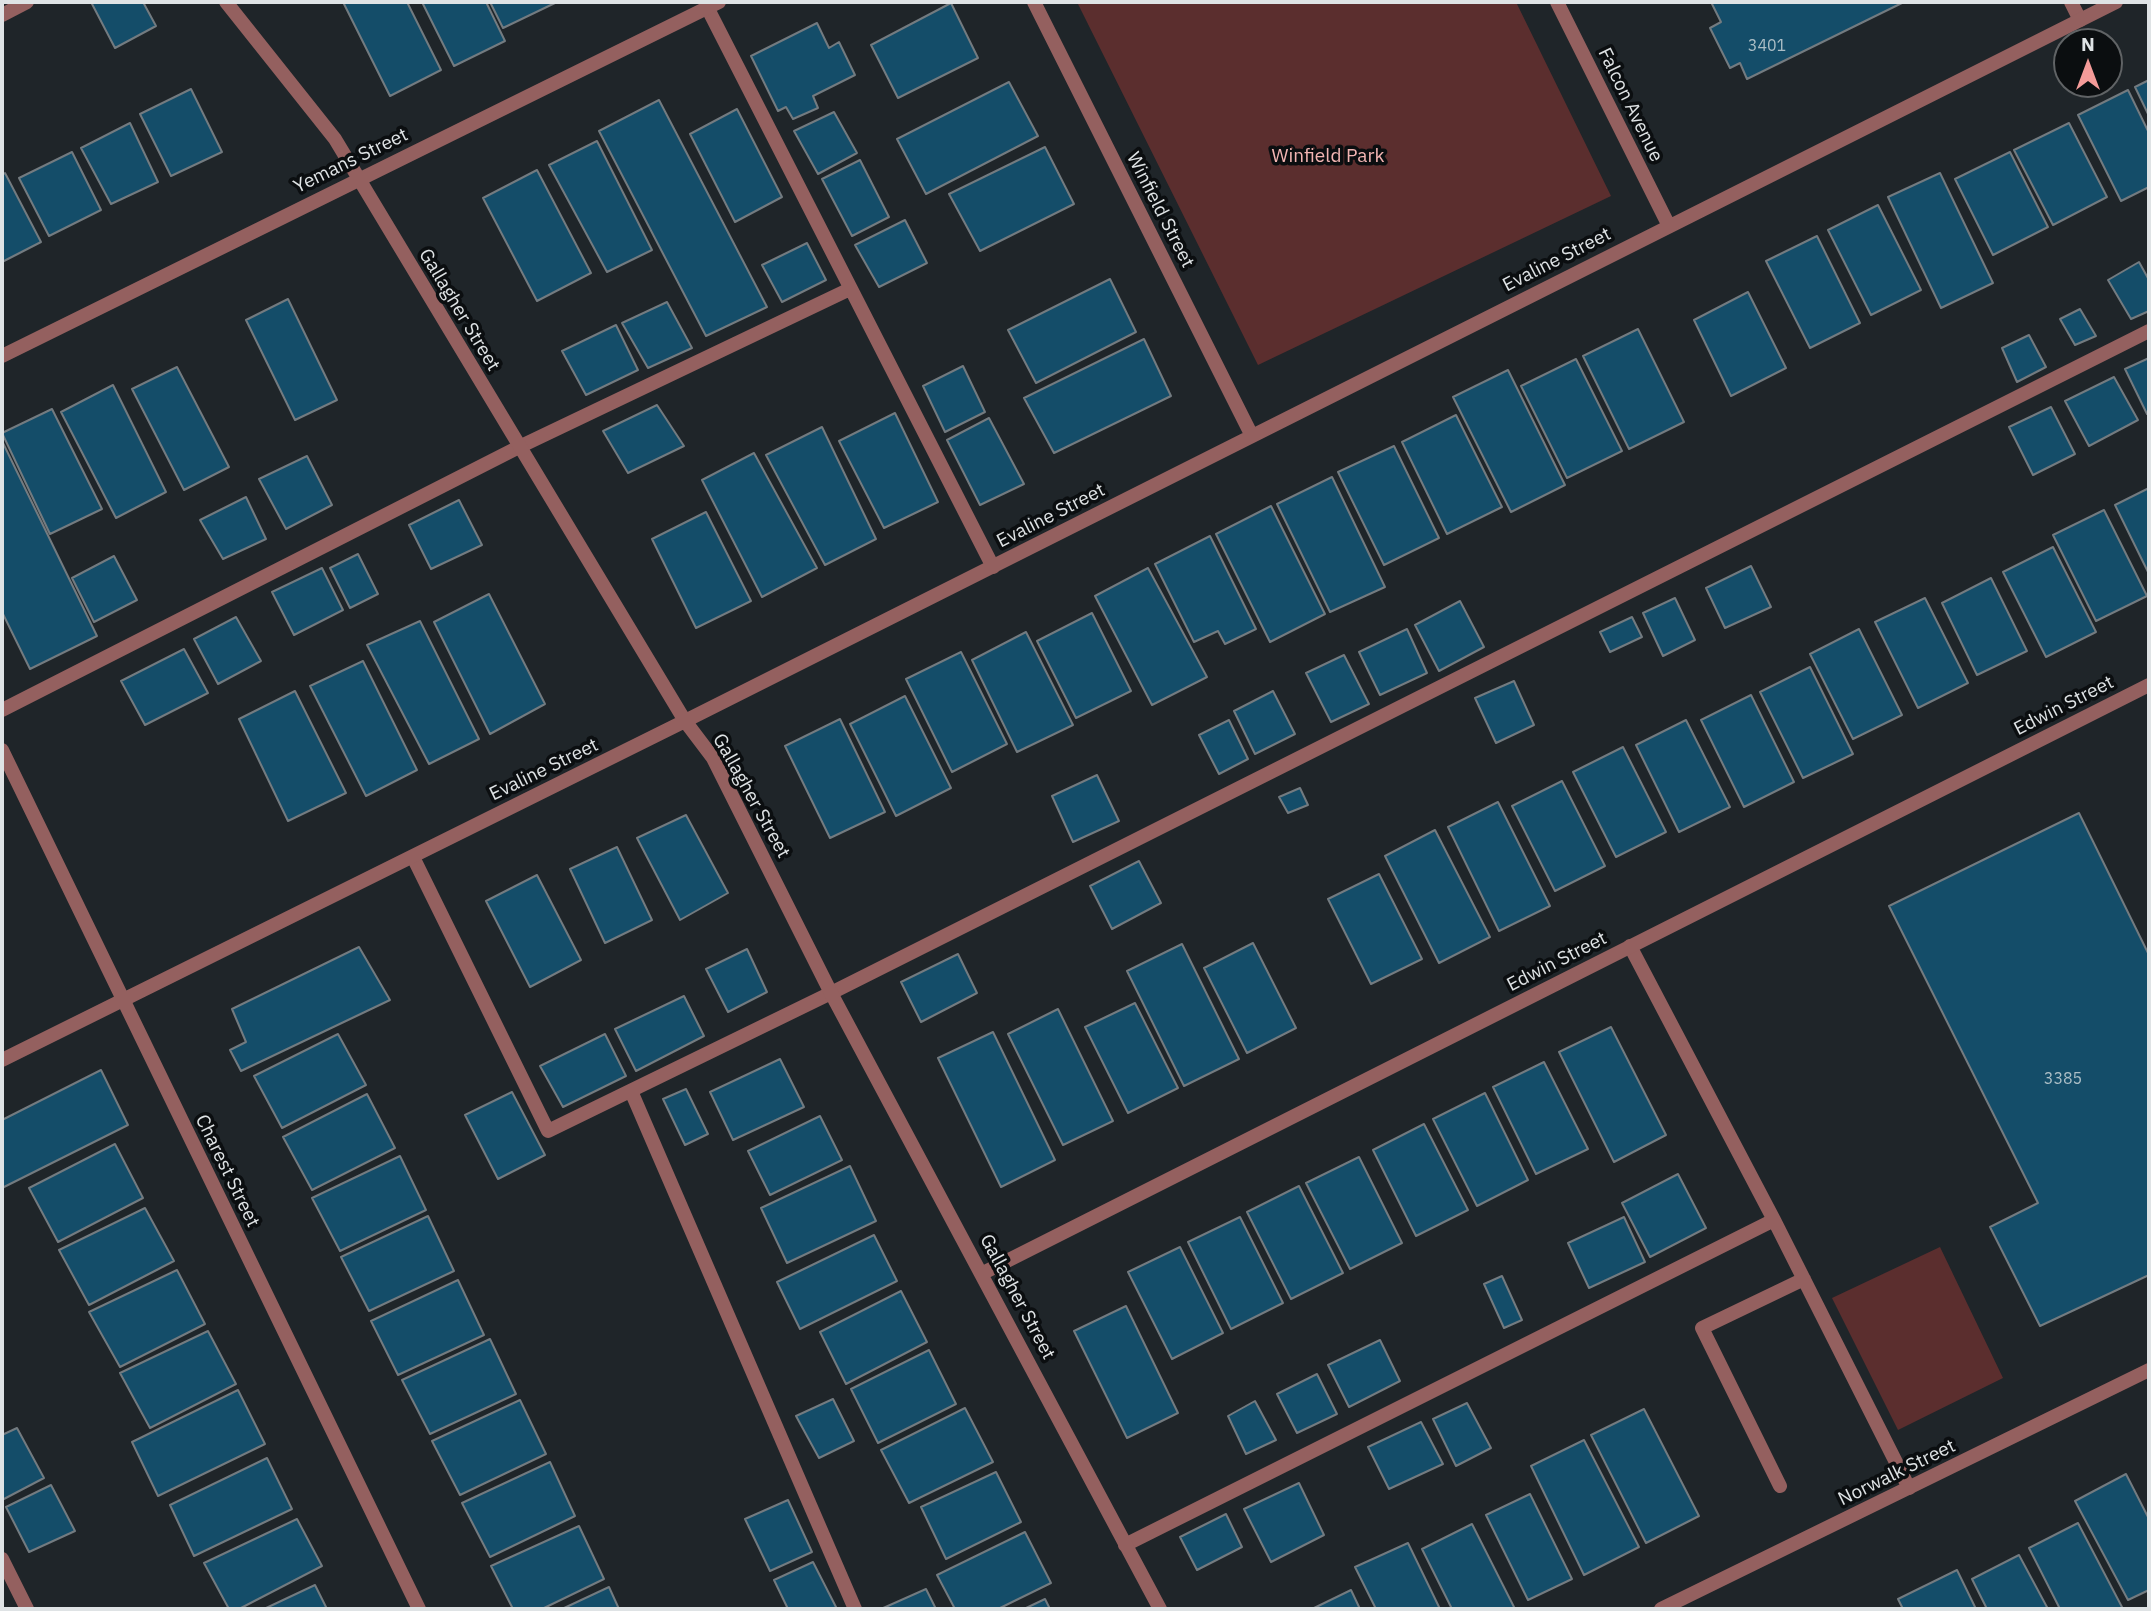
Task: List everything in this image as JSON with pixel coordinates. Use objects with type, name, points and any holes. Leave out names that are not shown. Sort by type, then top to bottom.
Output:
[{"type":"street","points":[[2,15],[27,2]]},
{"type":"street","name":"Gallagher Street","points":[[226,2],[335,139],[685,721],[713,758],[831,993],[983,1273],[1160,1609]]},
{"type":"street","name":"Winfield Street","points":[[1034,2],[1252,436]]},
{"type":"street","name":"Falcon Avenue","points":[[1557,2],[1669,226]]},
{"type":"street","points":[[2071,2],[2080,20]]},
{"type":"street","name":"Evaline Street","points":[[2,1060],[993,567],[2116,2]]},
{"type":"street","points":[[713,5],[850,289],[993,567]]},
{"type":"street","name":"Yemans Street","points":[[2,356],[713,5]]},
{"type":"street","points":[[2,710],[519,447],[850,289]]},
{"type":"street","points":[[413,856],[548,1131],[831,993],[2149,331]]},
{"type":"street","name":"Edwin Street","points":[[983,1273],[2149,685]]},
{"type":"street","name":"Charest Street","points":[[2,750],[419,1609]]},
{"type":"street","points":[[1630,946],[1774,1220],[1909,1488]]},
{"type":"street","points":[[631,1091],[855,1609]]},
{"type":"street","points":[[1125,1545],[1774,1220]]},
{"type":"street","points":[[1780,1486],[1702,1328],[1804,1279]]},
{"type":"street","name":"Norwalk Street","points":[[1661,1609],[2149,1370]]},
{"type":"street","points":[[2,1559],[26,1609]]},
{"type":"green space","name":"Winfield Park","points":[[1077,2],[1516,2],[1611,196],[1258,365]]},
{"type":"green space","points":[[1940,1247],[2003,1378],[1898,1430],[1832,1298]]},
{"type":"building","points":[[91,2],[143,2],[156,26],[115,48]]},
{"type":"building","points":[[343,2],[407,2],[441,70],[390,96]]},
{"type":"building","points":[[422,2],[486,2],[505,41],[454,66]]},
{"type":"building","points":[[490,2],[554,2],[555,3],[503,28]]},
{"type":"building","points":[[1711,2],[1904,2],[1747,79],[1740,63],[1730,68],[1710,28],[1721,22]]},
{"type":"building","points":[[951,3],[978,58],[898,98],[871,45]]},
{"type":"building","points":[[817,23],[829,48],[839,42],[855,75],[813,96],[818,108],[793,119],[786,107],[778,111],[751,56]]},
{"type":"building","points":[[2149,80],[2149,116],[2135,87]]},
{"type":"building","points":[[1009,82],[1038,136],[926,194],[897,139]]},
{"type":"building","points":[[191,89],[222,152],[171,176],[140,114]]},
{"type":"building","points":[[2128,90],[2149,133],[2149,187],[2121,201],[2078,115],[2112,98],[2123,98],[2123,92]]},
{"type":"building","points":[[659,100],[767,307],[706,336],[599,131]]},
{"type":"building","points":[[737,109],[782,197],[735,222],[690,134]]},
{"type":"building","points":[[834,112],[857,153],[818,174],[794,131]]},
{"type":"building","points":[[130,123],[158,182],[111,204],[81,148]]},
{"type":"building","points":[[2069,123],[2107,197],[2053,225],[2014,150]]},
{"type":"building","points":[[597,141],[652,250],[607,272],[549,165]]},
{"type":"building","points":[[1045,147],[1074,204],[980,251],[949,194]]},
{"type":"building","points":[[72,152],[101,210],[49,236],[19,178]]},
{"type":"building","points":[[2010,152],[2048,227],[1993,255],[1955,179]]},
{"type":"building","points":[[860,160],[889,217],[852,236],[822,179]]},
{"type":"building","points":[[537,170],[591,273],[537,301],[483,198]]},
{"type":"building","points":[[5,173],[41,242],[2,262],[2,175]]},
{"type":"building","points":[[1940,173],[1993,283],[1941,308],[1888,197]]},
{"type":"building","points":[[1878,205],[1921,290],[1871,315],[1828,230]]},
{"type":"building","points":[[905,220],[927,263],[879,287],[855,245]]},
{"type":"building","points":[[1817,236],[1860,323],[1810,348],[1766,261]]},
{"type":"building","points":[[807,243],[826,280],[782,302],[762,265]]},
{"type":"building","points":[[2139,262],[2149,280],[2149,311],[2131,319],[2108,280]]},
{"type":"building","points":[[1110,279],[1136,332],[1036,383],[1008,330]]},
{"type":"building","points":[[1748,292],[1786,368],[1731,396],[1694,320]]},
{"type":"building","points":[[288,299],[337,400],[295,420],[246,320]]},
{"type":"building","points":[[667,302],[692,348],[648,368],[622,323]]},
{"type":"building","points":[[2080,309],[2096,336],[2075,345],[2060,319]]},
{"type":"building","points":[[616,325],[638,370],[586,395],[562,351]]},
{"type":"building","points":[[1638,329],[1684,422],[1629,449],[1583,356]]},
{"type":"building","points":[[2029,335],[2046,367],[2017,382],[2002,348]]},
{"type":"building","points":[[1144,339],[1171,396],[1054,453],[1024,398]]},
{"type":"building","points":[[2149,358],[2149,413],[2147,414],[2125,369]]},
{"type":"building","points":[[1576,359],[1622,451],[1567,478],[1521,386]]},
{"type":"building","points":[[963,366],[985,412],[945,432],[923,386]]},
{"type":"building","points":[[177,367],[229,467],[184,490],[132,389]]},
{"type":"building","points":[[1508,370],[1565,485],[1511,512],[1453,397]]},
{"type":"building","points":[[2114,377],[2138,420],[2089,446],[2065,401]]},
{"type":"building","points":[[113,385],[166,492],[116,518],[61,412]]},
{"type":"building","points":[[657,405],[684,446],[628,473],[603,431]]},
{"type":"building","points":[[2051,407],[2075,454],[2033,475],[2009,427]]},
{"type":"building","points":[[52,409],[102,509],[50,534],[2,433]]},
{"type":"building","points":[[895,413],[938,502],[884,528],[839,441]]},
{"type":"building","points":[[1456,415],[1502,507],[1447,534],[1402,442]]},
{"type":"building","points":[[989,418],[1024,484],[980,505],[947,440]]},
{"type":"building","points":[[822,427],[876,539],[825,565],[766,455]]},
{"type":"building","points":[[2,441],[97,636],[30,669],[2,612]]},
{"type":"building","points":[[1394,446],[1439,538],[1384,565],[1338,472]]},
{"type":"building","points":[[754,453],[817,568],[762,597],[702,480]]},
{"type":"building","points":[[307,456],[332,505],[286,529],[259,479]]},
{"type":"building","points":[[1332,477],[1385,587],[1330,612],[1277,504]]},
{"type":"building","points":[[2149,488],[2149,574],[2115,505]]},
{"type":"building","points":[[246,497],[266,539],[223,559],[200,520]]},
{"type":"building","points":[[459,500],[482,545],[431,569],[409,525]]},
{"type":"building","points":[[1271,506],[1325,614],[1270,642],[1216,534]]},
{"type":"building","points":[[2104,510],[2147,596],[2096,621],[2053,535]]},
{"type":"building","points":[[706,512],[751,601],[696,628],[652,539]]},
{"type":"building","points":[[1210,536],[1256,629],[1225,644],[1218,631],[1194,642],[1155,564]]},
{"type":"building","points":[[2053,547],[2096,632],[2046,657],[2003,572]]},
{"type":"building","points":[[358,554],[378,594],[350,608],[330,568]]},
{"type":"building","points":[[114,556],[137,600],[94,622],[72,578]]},
{"type":"building","points":[[1751,566],[1771,607],[1725,628],[1706,588]]},
{"type":"building","points":[[322,568],[343,610],[294,635],[272,592]]},
{"type":"building","points":[[1148,568],[1207,677],[1152,705],[1095,596]]},
{"type":"building","points":[[1991,578],[2027,651],[1977,675],[1942,603]]},
{"type":"building","points":[[489,594],[545,704],[490,734],[434,622]]},
{"type":"building","points":[[1675,598],[1695,640],[1663,656],[1643,613]]},
{"type":"building","points":[[1925,598],[1968,683],[1918,708],[1875,622]]},
{"type":"building","points":[[1460,601],[1484,647],[1439,671],[1415,625]]},
{"type":"building","points":[[1092,613],[1131,691],[1076,718],[1037,641]]},
{"type":"building","points":[[236,617],[261,661],[218,684],[194,639]]},
{"type":"building","points":[[1632,617],[1642,637],[1610,652],[1600,632]]},
{"type":"building","points":[[420,621],[479,739],[429,764],[367,645]]},
{"type":"building","points":[[1407,629],[1427,673],[1380,695],[1359,652]]},
{"type":"building","points":[[1859,629],[1902,715],[1853,739],[1810,654]]},
{"type":"building","points":[[1026,632],[1073,725],[1017,752],[972,660]]},
{"type":"building","points":[[184,649],[208,693],[145,725],[121,681]]},
{"type":"building","points":[[961,652],[1007,744],[952,772],[906,679]]},
{"type":"building","points":[[1344,655],[1369,704],[1331,722],[1306,673]]},
{"type":"building","points":[[363,661],[417,770],[366,796],[310,686]]},
{"type":"building","points":[[1810,667],[1853,754],[1803,778],[1760,692]]},
{"type":"building","points":[[1514,681],[1534,725],[1496,743],[1475,698]]},
{"type":"building","points":[[295,691],[346,793],[288,821],[239,719]]},
{"type":"building","points":[[1273,691],[1295,734],[1255,754],[1234,711]]},
{"type":"building","points":[[1751,695],[1794,782],[1744,807],[1701,720]]},
{"type":"building","points":[[905,696],[951,788],[896,816],[850,724]]},
{"type":"building","points":[[840,719],[885,812],[830,838],[785,746]]},
{"type":"building","points":[[1229,720],[1248,759],[1219,774],[1199,735]]},
{"type":"building","points":[[1686,720],[1730,807],[1679,832],[1636,745]]},
{"type":"building","points":[[1623,747],[1666,832],[1616,857],[1573,772]]},
{"type":"building","points":[[1097,775],[1119,821],[1073,842],[1052,796]]},
{"type":"building","points":[[1562,781],[1605,866],[1555,891],[1512,806]]},
{"type":"building","points":[[1300,788],[1308,805],[1288,813],[1279,797]]},
{"type":"building","points":[[1498,802],[1550,906],[1499,931],[1448,827]]},
{"type":"building","points":[[2079,813],[2149,955],[2149,1275],[2040,1326],[1990,1227],[2038,1203],[1889,906]]},
{"type":"building","points":[[686,815],[728,893],[680,920],[637,838]]},
{"type":"building","points":[[1435,830],[1490,937],[1439,963],[1385,856]]},
{"type":"building","points":[[617,847],[652,920],[605,943],[570,869]]},
{"type":"building","points":[[1139,861],[1161,903],[1112,929],[1090,886]]},
{"type":"building","points":[[1379,874],[1422,959],[1371,984],[1328,899]]},
{"type":"building","points":[[537,875],[581,960],[530,987],[486,901]]},
{"type":"building","points":[[1253,943],[1296,1028],[1247,1053],[1204,968]]},
{"type":"building","points":[[1182,944],[1239,1059],[1184,1086],[1127,971]]},
{"type":"building","points":[[359,947],[390,1000],[241,1071],[230,1050],[246,1042],[232,1009]]},
{"type":"building","points":[[747,949],[767,992],[728,1012],[706,969]]},
{"type":"building","points":[[958,954],[977,993],[921,1022],[901,982]]},
{"type":"building","points":[[684,996],[704,1036],[636,1071],[615,1029]]},
{"type":"building","points":[[1135,1003],[1178,1088],[1128,1113],[1085,1027]]},
{"type":"building","points":[[1058,1009],[1113,1121],[1063,1145],[1008,1034]]},
{"type":"building","points":[[1611,1027],[1666,1135],[1614,1162],[1559,1052]]},
{"type":"building","points":[[993,1032],[1055,1160],[1001,1187],[938,1058]]},
{"type":"building","points":[[338,1034],[366,1085],[282,1128],[254,1076]]},
{"type":"building","points":[[605,1034],[626,1076],[563,1107],[540,1066]]},
{"type":"building","points":[[780,1059],[804,1107],[733,1140],[710,1092]]},
{"type":"building","points":[[1544,1062],[1588,1149],[1536,1174],[1493,1087]]},
{"type":"building","points":[[101,1070],[128,1125],[2,1188],[2,1120]]},
{"type":"building","points":[[686,1089],[708,1134],[685,1145],[663,1099]]},
{"type":"building","points":[[512,1092],[545,1155],[498,1179],[465,1115]]},
{"type":"building","points":[[1485,1093],[1528,1180],[1477,1206],[1433,1119]]},
{"type":"building","points":[[367,1094],[395,1148],[312,1190],[283,1137]]},
{"type":"building","points":[[820,1116],[842,1160],[770,1195],[748,1151]]},
{"type":"building","points":[[1424,1124],[1468,1210],[1416,1236],[1373,1150]]},
{"type":"building","points":[[115,1144],[143,1198],[58,1242],[29,1188]]},
{"type":"building","points":[[400,1156],[426,1210],[340,1251],[312,1198]]},
{"type":"building","points":[[1359,1157],[1402,1243],[1350,1269],[1306,1183]]},
{"type":"building","points":[[850,1166],[876,1221],[787,1263],[761,1208]]},
{"type":"building","points":[[1678,1174],[1706,1228],[1650,1257],[1622,1203]]},
{"type":"building","points":[[1299,1186],[1343,1273],[1291,1299],[1247,1212]]},
{"type":"building","points":[[145,1208],[174,1261],[89,1305],[59,1250]]},
{"type":"building","points":[[428,1216],[454,1271],[369,1311],[341,1257]]},
{"type":"building","points":[[1240,1217],[1283,1303],[1231,1329],[1188,1242]]},
{"type":"building","points":[[1624,1217],[1645,1262],[1589,1288],[1568,1243]]},
{"type":"building","points":[[874,1235],[897,1281],[800,1329],[777,1282]]},
{"type":"building","points":[[1180,1247],[1223,1333],[1172,1359],[1128,1272]]},
{"type":"building","points":[[177,1270],[205,1324],[120,1367],[89,1312]]},
{"type":"building","points":[[1502,1276],[1522,1320],[1504,1328],[1484,1284]]},
{"type":"building","points":[[458,1280],[484,1335],[398,1375],[371,1321]]},
{"type":"building","points":[[901,1291],[927,1342],[846,1384],[820,1332]]},
{"type":"building","points":[[1126,1306],[1178,1413],[1127,1438],[1074,1331]]},
{"type":"building","points":[[208,1331],[236,1384],[150,1428],[120,1373]]},
{"type":"building","points":[[490,1339],[516,1394],[430,1434],[402,1380]]},
{"type":"building","points":[[1380,1340],[1400,1381],[1349,1407],[1328,1365]]},
{"type":"building","points":[[929,1350],[956,1404],[878,1443],[851,1389]]},
{"type":"building","points":[[1317,1374],[1337,1414],[1297,1433],[1277,1394]]},
{"type":"building","points":[[238,1390],[265,1444],[158,1496],[132,1442]]},
{"type":"building","points":[[833,1399],[854,1441],[819,1458],[796,1416]]},
{"type":"building","points":[[520,1400],[546,1454],[460,1495],[432,1441]]},
{"type":"building","points":[[1255,1401],[1276,1440],[1246,1454],[1228,1416]]},
{"type":"building","points":[[1467,1403],[1491,1448],[1456,1466],[1433,1419]]},
{"type":"building","points":[[965,1408],[993,1462],[909,1503],[881,1450]]},
{"type":"building","points":[[1644,1409],[1699,1516],[1646,1543],[1591,1435]]},
{"type":"building","points":[[1421,1422],[1443,1464],[1389,1489],[1368,1447]]},
{"type":"building","points":[[17,1428],[44,1478],[2,1500],[2,1435]]},
{"type":"building","points":[[1584,1440],[1639,1547],[1584,1575],[1531,1466]]},
{"type":"building","points":[[267,1458],[292,1509],[194,1556],[170,1505]]},
{"type":"building","points":[[550,1462],[575,1516],[490,1557],[462,1503]]},
{"type":"building","points":[[996,1472],[1021,1522],[946,1559],[921,1507]]},
{"type":"building","points":[[2126,1474],[2149,1519],[2149,1590],[2128,1600],[2075,1501]]},
{"type":"building","points":[[1299,1483],[1324,1535],[1271,1562],[1244,1509]]},
{"type":"building","points":[[51,1485],[75,1531],[29,1552],[6,1507]]},
{"type":"building","points":[[1530,1494],[1572,1579],[1528,1600],[1486,1515]]},
{"type":"building","points":[[788,1500],[812,1552],[770,1571],[745,1519]]},
{"type":"building","points":[[1226,1514],[1242,1547],[1197,1570],[1180,1537]]},
{"type":"building","points":[[297,1519],[322,1566],[239,1609],[229,1609],[204,1563]]},
{"type":"building","points":[[2078,1523],[2123,1609],[2060,1609],[2029,1548]]},
{"type":"building","points":[[1472,1524],[1515,1609],[1452,1609],[1422,1549]]},
{"type":"building","points":[[579,1526],[604,1579],[542,1609],[513,1609],[491,1566]]},
{"type":"building","points":[[1025,1532],[1051,1583],[998,1609],[955,1609],[937,1575]]},
{"type":"building","points":[[1408,1543],[1440,1609],[1376,1609],[1355,1567]]},
{"type":"building","points":[[2019,1555],[2048,1609],[1987,1609],[1972,1579]]},
{"type":"building","points":[[813,1562],[837,1609],[788,1609],[774,1580]]},
{"type":"building","points":[[1957,1570],[1976,1609],[1903,1609],[1898,1599]]},
{"type":"building","points":[[315,1585],[327,1609],[264,1609]]},
{"type":"building","points":[[609,1587],[619,1609],[562,1609]]},
{"type":"building","points":[[926,1589],[936,1609],[881,1609]]},
{"type":"building","points":[[1351,1590],[1360,1609],[1312,1609]]},
{"type":"building","points":[[1045,1599],[1050,1609],[1024,1609]]}]
